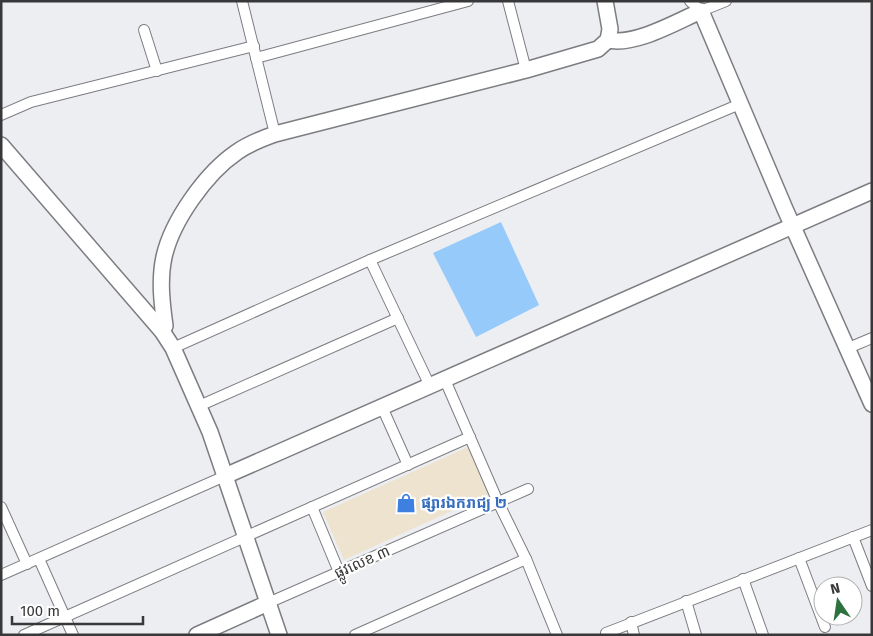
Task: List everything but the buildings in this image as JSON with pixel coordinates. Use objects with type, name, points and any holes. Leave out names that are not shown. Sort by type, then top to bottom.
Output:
[{"type":"street","points":[[242,1],[275,134]]},
{"type":"street","points":[[256,58],[468,1]]},
{"type":"street","points":[[508,1],[526,70]]},
{"type":"street","points":[[162,331],[165,326],[161,291],[164,257],[171,237],[185,210],[222,163],[250,144],[275,134],[526,70],[598,49],[608,40],[609,22],[605,1]]},
{"type":"street","points":[[608,40],[618,42],[642,36],[696,6],[726,1]]},
{"type":"street","points":[[696,6],[846,349],[872,404]]},
{"type":"street","points":[[144,30],[157,71]]},
{"type":"street","points":[[1,115],[31,102],[254,46]]},
{"type":"street","points":[[173,348],[370,260],[740,104]]},
{"type":"street","points":[[1,145],[162,331],[173,348],[199,406],[225,476],[279,635]]},
{"type":"street","points":[[1,576],[872,191]]},
{"type":"street","points":[[370,260],[430,386]]},
{"type":"street","points":[[199,406],[398,318]]},
{"type":"street","points":[[846,349],[872,338]]},
{"type":"street","points":[[445,380],[498,502],[526,558],[557,635]]},
{"type":"street","points":[[382,407],[408,465]]},
{"type":"street","points":[[24,635],[470,437]]},
{"type":"street","name":"ផ្លូវលេខ ៣","points":[[197,635],[528,489]]},
{"type":"street","points":[[1,507],[27,564]]},
{"type":"street","points":[[312,507],[339,572]]},
{"type":"street","points":[[606,632],[872,530]]},
{"type":"street","points":[[853,537],[872,586]]},
{"type":"street","points":[[355,635],[526,558]]},
{"type":"street","points":[[799,558],[825,627]]},
{"type":"street","points":[[39,559],[73,635]]},
{"type":"street","points":[[743,579],[763,635]]},
{"type":"street","points":[[686,601],[696,635]]},
{"type":"street","points":[[630,622],[634,635]]},
{"type":"shaded area","name":"ផ្សារឯករាជ្យ ២","points":[[468,447],[489,494],[344,560],[323,512]]},
{"type":"water","points":[[501,222],[539,305],[476,337],[433,253]]},
{"type":"place","name":"ផ្សារឯករាជ្យ ២","points":[[406,503]]}]
